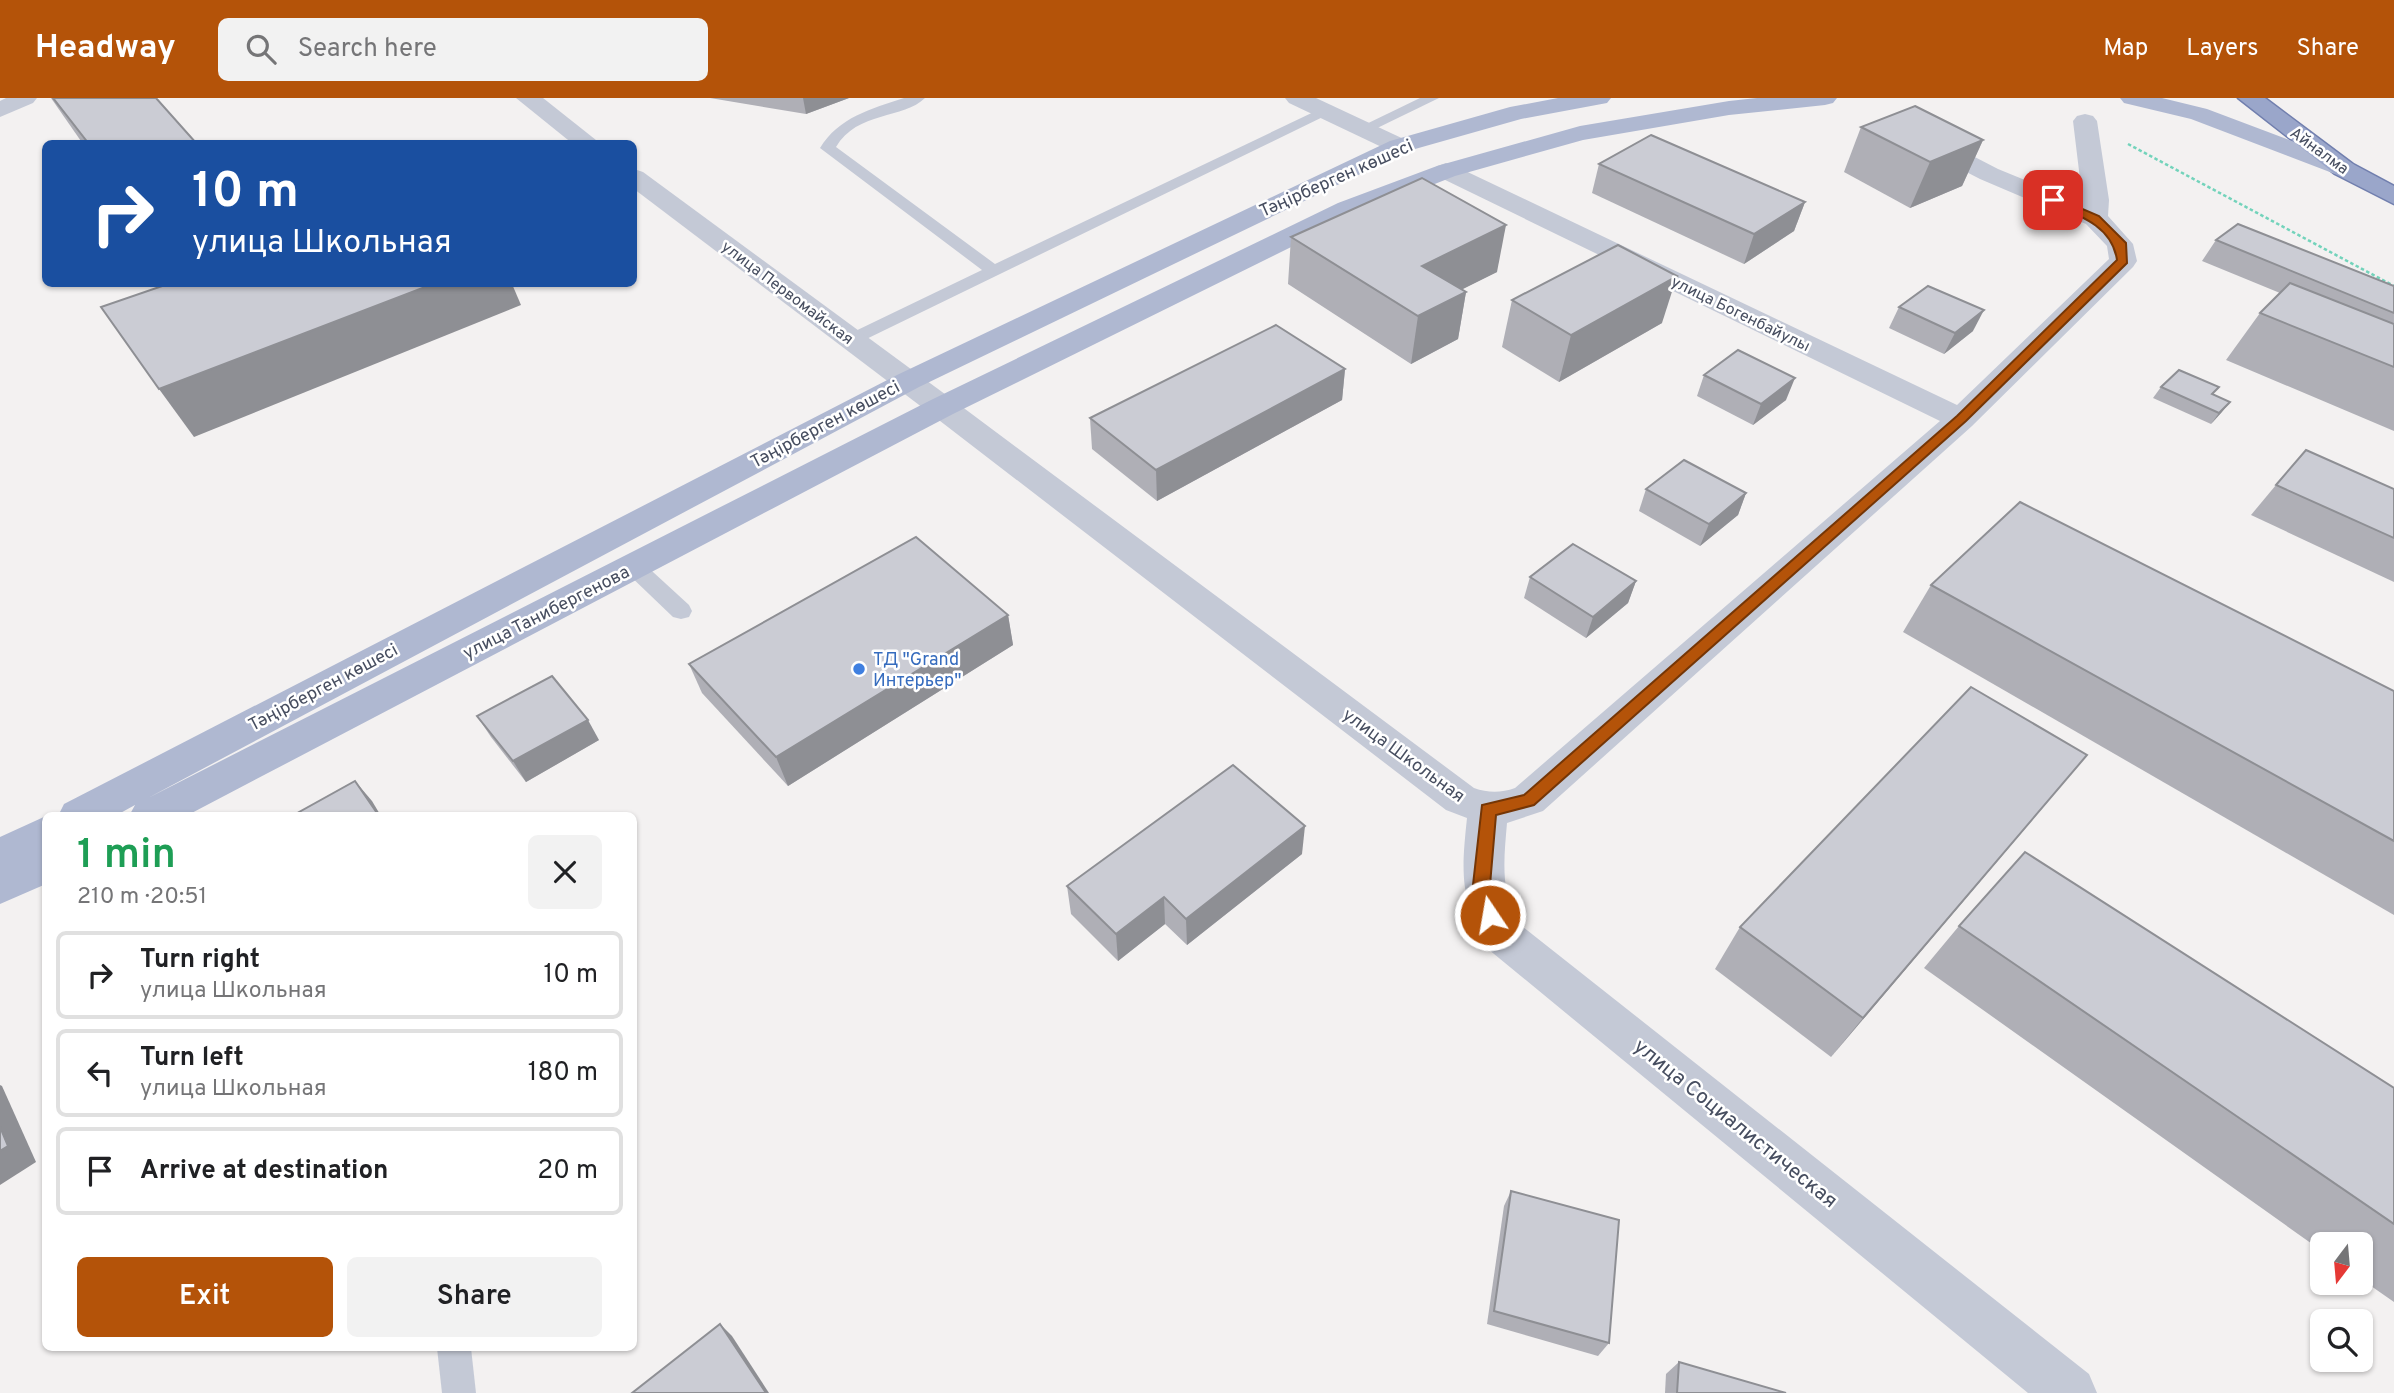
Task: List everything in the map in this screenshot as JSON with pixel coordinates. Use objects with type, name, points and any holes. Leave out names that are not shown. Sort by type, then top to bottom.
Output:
[{"type":"highway","name":"Айналма","points":[[2250,98],[2344,169],[2394,196]]},
{"type":"main road","name":"Тәңірберген көшесі","points":[[86,812],[908,381],[1399,146],[1518,112],[1599,98]]},
{"type":"main road","name":"Тәңірберген көшесі","points":[[942,407],[1347,209],[1446,171],[1580,133],[1729,108],[1825,98]]},
{"type":"main road","points":[[2132,98],[2199,114],[2344,169]]},
{"type":"main road","name":"улица Танибергенова","points":[[166,812],[942,407]]},
{"type":"main road","points":[[0,856],[42,834]]},
{"type":"main road","points":[[0,886],[42,866]]},
{"type":"street","points":[[0,110],[25,98]]},
{"type":"street","points":[[528,98],[584,140]]},
{"type":"street","points":[[1297,98],[1399,146]]},
{"type":"street","points":[[2085,121],[2096,200],[2095,218]]},
{"type":"street","points":[[1488,810],[1529,800],[1961,419],[2123,261],[2120,243],[2095,218],[1989,174],[1931,144]]},
{"type":"street","name":"улица Богенбайулы","points":[[1446,171],[1961,419]]},
{"type":"street","name":"улица Первомайская","points":[[637,179],[942,407]]},
{"type":"street","name":"улица Школьная","points":[[942,407],[1460,799],[1488,810]]},
{"type":"street","name":"улица Социалистическая","points":[[1488,810],[1482,885],[1490,915],[1503,936],[2070,1393]]},
{"type":"lane","points":[[918,98],[844,126],[832,137],[828,148],[994,271]]},
{"type":"lane","points":[[1364,129],[1432,98]]},
{"type":"lane","points":[[852,340],[1325,112]]},
{"type":"lane","points":[[633,566],[681,611]]},
{"type":"lane","points":[[454,1351],[459,1393]]},
{"type":"path","points":[[2085,121],[2394,286]]},
{"type":"building","points":[[53,98],[156,98],[193,140],[86,140]]},
{"type":"building","points":[[1915,106],[1983,140],[1930,162],[1861,127]]},
{"type":"building","points":[[1651,135],[1805,202],[1754,234],[1599,164]]},
{"type":"building","points":[[1422,178],[1506,225],[1422,266],[1466,292],[1418,316],[1291,237]]},
{"type":"building","points":[[2238,224],[2394,286],[2394,313],[2216,240]]},
{"type":"building","points":[[1618,245],[1677,276],[1571,335],[1512,300]]},
{"type":"building","points":[[2290,283],[2394,324],[2394,367],[2260,313]]},
{"type":"building","points":[[1928,286],[1984,310],[1955,333],[1899,307]]},
{"type":"building","points":[[159,287],[425,287],[159,389],[101,307]]},
{"type":"building","points":[[1276,325],[1345,369],[1156,470],[1090,418]]},
{"type":"building","points":[[1738,350],[1795,378],[1761,404],[1704,375]]},
{"type":"building","points":[[2179,370],[2219,387],[2212,394],[2230,402],[2219,413],[2161,387]]},
{"type":"building","points":[[2306,450],[2394,489],[2394,538],[2276,485]]},
{"type":"building","points":[[1684,460],[1746,493],[1709,524],[1646,489]]},
{"type":"building","points":[[2020,502],[2394,691],[2394,841],[1931,585]]},
{"type":"building","name":"ТД \"Grand Интерьер\"","points":[[916,537],[1008,615],[776,757],[689,664]]},
{"type":"building","points":[[1573,544],[1636,581],[1593,617],[1530,577]]},
{"type":"building","points":[[552,676],[588,720],[513,761],[477,716]]},
{"type":"building","points":[[1971,687],[2087,755],[1863,1018],[1740,927]]},
{"type":"building","points":[[1233,765],[1305,826],[1186,919],[1164,897],[1116,934],[1067,886]]},
{"type":"building","points":[[355,781],[376,812],[299,812]]},
{"type":"building","points":[[2025,852],[2394,1088],[2394,1224],[1959,926]]},
{"type":"building","points":[[0,1127],[8,1146],[0,1151]]},
{"type":"building","points":[[1511,1191],[1619,1220],[1609,1343],[1494,1311]]},
{"type":"building","points":[[720,1324],[766,1393],[632,1393]]},
{"type":"building","points":[[1679,1362],[1786,1393],[1677,1393]]},
{"type":"place","name":"ТД \"Grand Интерьер\"","points":[[859,669]]},
{"type":"route","points":[[1490,915],[1482,885],[1488,810],[1510,807],[1529,800],[1961,419],[2123,261],[2120,243],[2095,218],[2053,200]]}]
